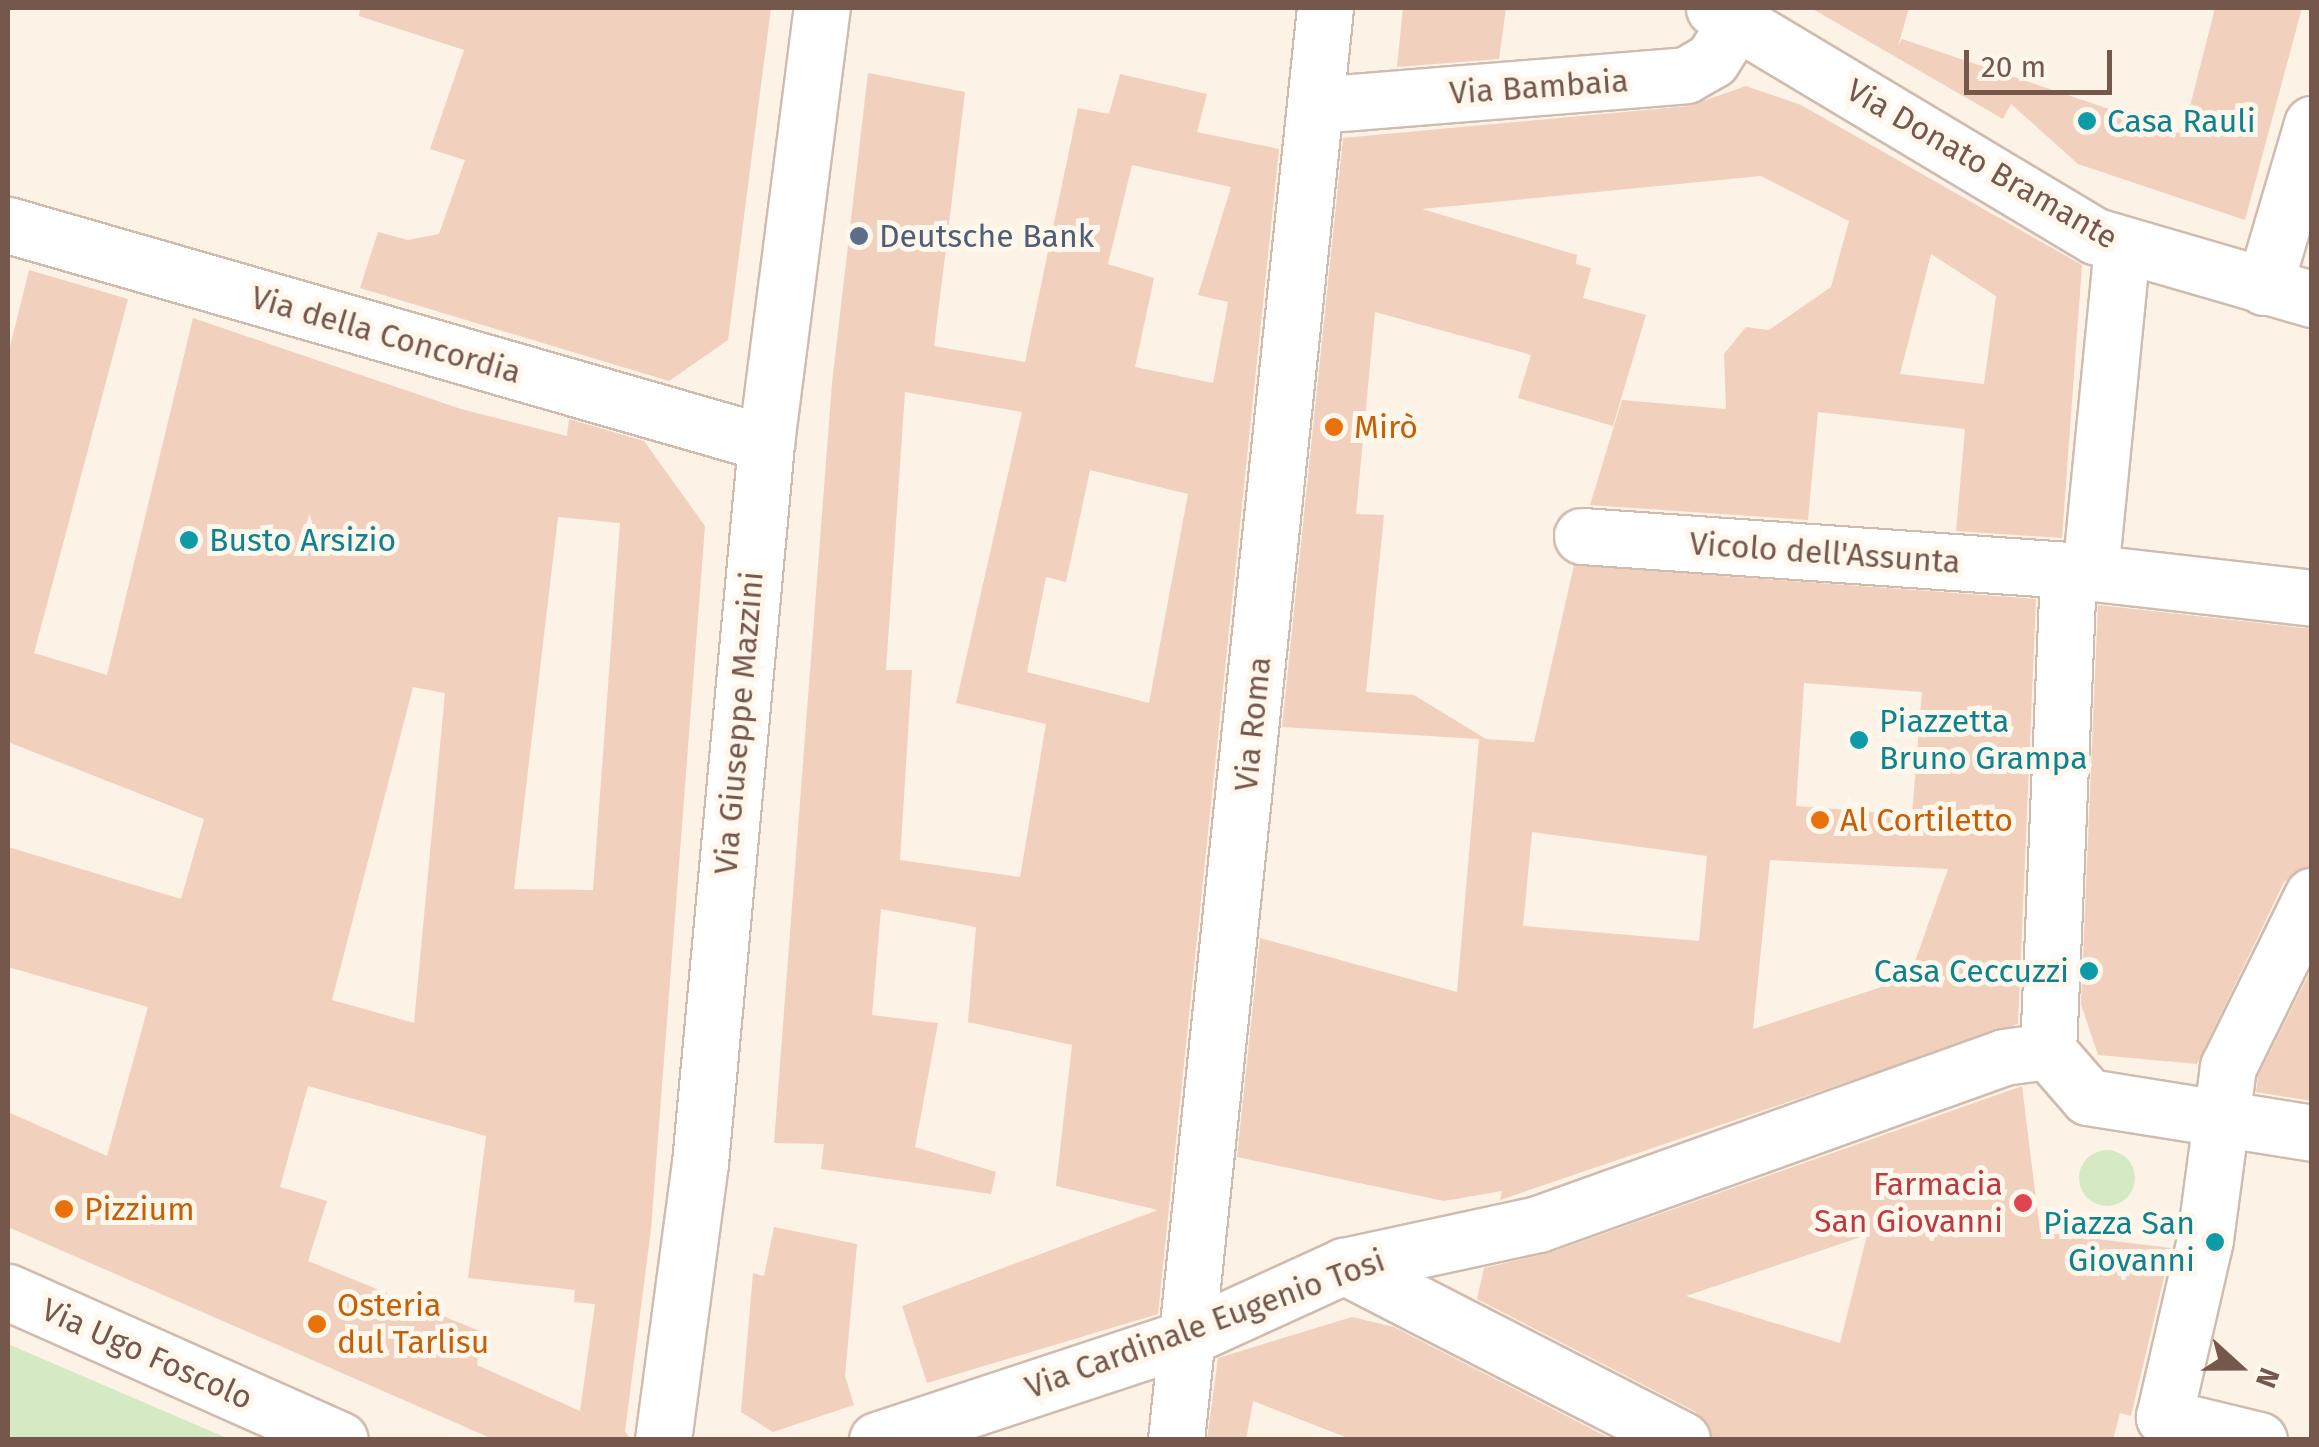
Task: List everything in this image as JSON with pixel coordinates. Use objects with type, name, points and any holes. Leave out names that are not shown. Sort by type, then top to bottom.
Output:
[{"type":"street","name":"Via Giuseppe Mazzini","points":[[663,1440],[700,1162],[766,443],[822,8]]},
{"type":"street","name":"Via Roma","points":[[1176,1440],[1325,8]]},
{"type":"street","name":"Via Bambaia","points":[[1316,104],[1686,75],[1712,60],[1726,14]]},
{"type":"street","name":"Via Donato Bramante","points":[[1726,14],[2122,246],[2288,293]]},
{"type":"street","points":[[2288,293],[2312,124]]},
{"type":"street","name":"Via della Concordia","points":[[8,225],[766,443]]},
{"type":"street","points":[[2122,246],[2079,572],[2048,1051],[2088,1097],[2223,1092],[2312,1133]]},
{"type":"street","name":"Vicolo dell'Assunta","points":[[1582,536],[2079,572],[2312,598]]},
{"type":"street","points":[[2259,1440],[2159,1428],[2205,1239],[2223,1092],[2312,896]]},
{"type":"street","name":"Via Cardinale Eugenio Tosi","points":[[877,1440],[1188,1337],[1344,1266],[1538,1224],[2004,1057],[2048,1051]]},
{"type":"street","points":[[1344,1266],[1682,1440]]},
{"type":"street","name":"Via Ugo Foscolo","points":[[8,1292],[340,1440]]},
{"type":"green space","points":[[2107,1150],[2127,1158],[2135,1178],[2127,1198],[2107,1206],[2087,1198],[2079,1178],[2087,1158]]},
{"type":"green space","points":[[8,1344],[229,1439],[8,1439]]},
{"type":"building","points":[[360,8],[771,8],[728,340],[669,381],[360,288],[378,232],[408,240],[439,234],[465,160],[430,149],[464,50],[359,16]]},
{"type":"building","points":[[1403,8],[1506,8],[1499,59],[1397,67]]},
{"type":"building","name":"Casa Rauli","points":[[1811,8],[1909,8],[1898,46],[1902,39],[2183,134],[2215,8],[2302,8],[2245,220],[2078,164],[2011,104],[2003,119]]},
{"type":"building","points":[[868,73],[965,92],[934,346],[1025,362],[1078,108],[1109,114],[1120,74],[1207,94],[1197,132],[1279,149],[1158,1314],[927,1383],[902,1306],[1158,1210],[1056,1186],[1072,1045],[968,1022],[976,927],[881,909],[872,1015],[938,1023],[915,1147],[996,1172],[991,1194],[821,1169],[824,1144],[774,1143],[832,383]],"holes":[[[1132,165],[1231,187],[1198,295],[1228,302],[1213,383],[1135,367],[1154,278],[1108,264]],[[905,392],[1022,412],[956,703],[1046,724],[1020,877],[900,860],[912,670],[886,670]],[[1090,470],[1188,494],[1149,703],[1027,672],[1046,577],[1066,582]]]},
{"type":"building","points":[[1746,86],[1801,105],[2082,265],[2062,538],[1956,531],[1965,429],[1818,412],[1808,520],[1590,505],[1622,400],[1726,409],[1724,354],[1746,327],[1769,330],[1831,287],[1849,221],[1761,176],[1422,209],[1577,255],[1576,264],[1591,268],[1583,298],[1646,315],[1613,426],[1518,398],[1531,355],[1375,312],[1356,514],[1384,515],[1366,692],[1414,695],[1486,739],[1534,742],[1574,565],[2036,599],[2018,1024],[1500,1200],[1502,1191],[1444,1201],[1237,1157],[1260,938],[1457,992],[1479,739],[1282,727],[1343,138],[1689,106]],"holes":[[[1931,254],[1996,296],[1984,384],[1900,374]],[[1804,683],[1922,692],[1912,815],[1796,806]],[[1532,832],[1707,856],[1699,941],[1523,926]],[[1770,860],[1948,869],[1909,978],[1753,1029]]]},
{"type":"building","points":[[29,270],[128,299],[34,653],[107,675],[193,318],[461,409],[567,436],[569,419],[644,441],[705,526],[651,1229],[625,1432],[632,1440],[495,1440],[8,1227],[8,1112],[107,1156],[148,1007],[8,967],[8,847],[181,899],[204,819],[8,742],[8,355]],"holes":[[[558,517],[620,523],[593,890],[514,889]],[[413,687],[445,693],[414,1023],[332,1000]],[[308,1086],[486,1136],[468,1278],[575,1290],[574,1302],[595,1304],[580,1411],[477,1365],[482,1332],[308,1261],[327,1201],[280,1187]]]},
{"type":"building","points":[[2098,605],[2312,629],[2312,865],[2284,882],[2197,1064],[2098,1055],[2081,1004]]},
{"type":"building","points":[[2312,968],[2312,1101],[2256,1092],[2258,1076]]},
{"type":"building","points":[[2022,1086],[2040,1232],[2171,1248],[2131,1416],[2120,1413],[2113,1440],[1713,1440],[1696,1412],[1477,1299],[1484,1268],[1549,1253]],"holes":[[[1867,1235],[1840,1343],[1686,1296]]]},
{"type":"building","points":[[774,1227],[857,1244],[845,1376],[854,1405],[773,1432],[741,1412],[753,1273],[764,1276]]},
{"type":"building","points":[[1352,1317],[1394,1327],[1613,1440],[1353,1440],[1253,1401],[1246,1440],[1207,1440],[1218,1358]]},
{"type":"place","name":"Casa Rauli","points":[[2087,121]]},
{"type":"place","name":"Deutsche Bank","points":[[859,236]]},
{"type":"place","name":"Mirò","points":[[1334,427]]},
{"type":"place","name":"Busto Arsizio","points":[[189,540]]},
{"type":"place","name":"Piazzetta Bruno Grampa","points":[[1859,740]]},
{"type":"place","name":"Al Cortiletto","points":[[1820,820]]},
{"type":"place","name":"Casa Ceccuzzi","points":[[2089,971]]},
{"type":"place","name":"Farmacia San Giovanni","points":[[2023,1203]]},
{"type":"place","name":"Pizzium","points":[[64,1209]]},
{"type":"place","name":"Piazza San Giovanni","points":[[2215,1242]]},
{"type":"place","name":"Osteria dul Tarlisu","points":[[317,1324]]}]
